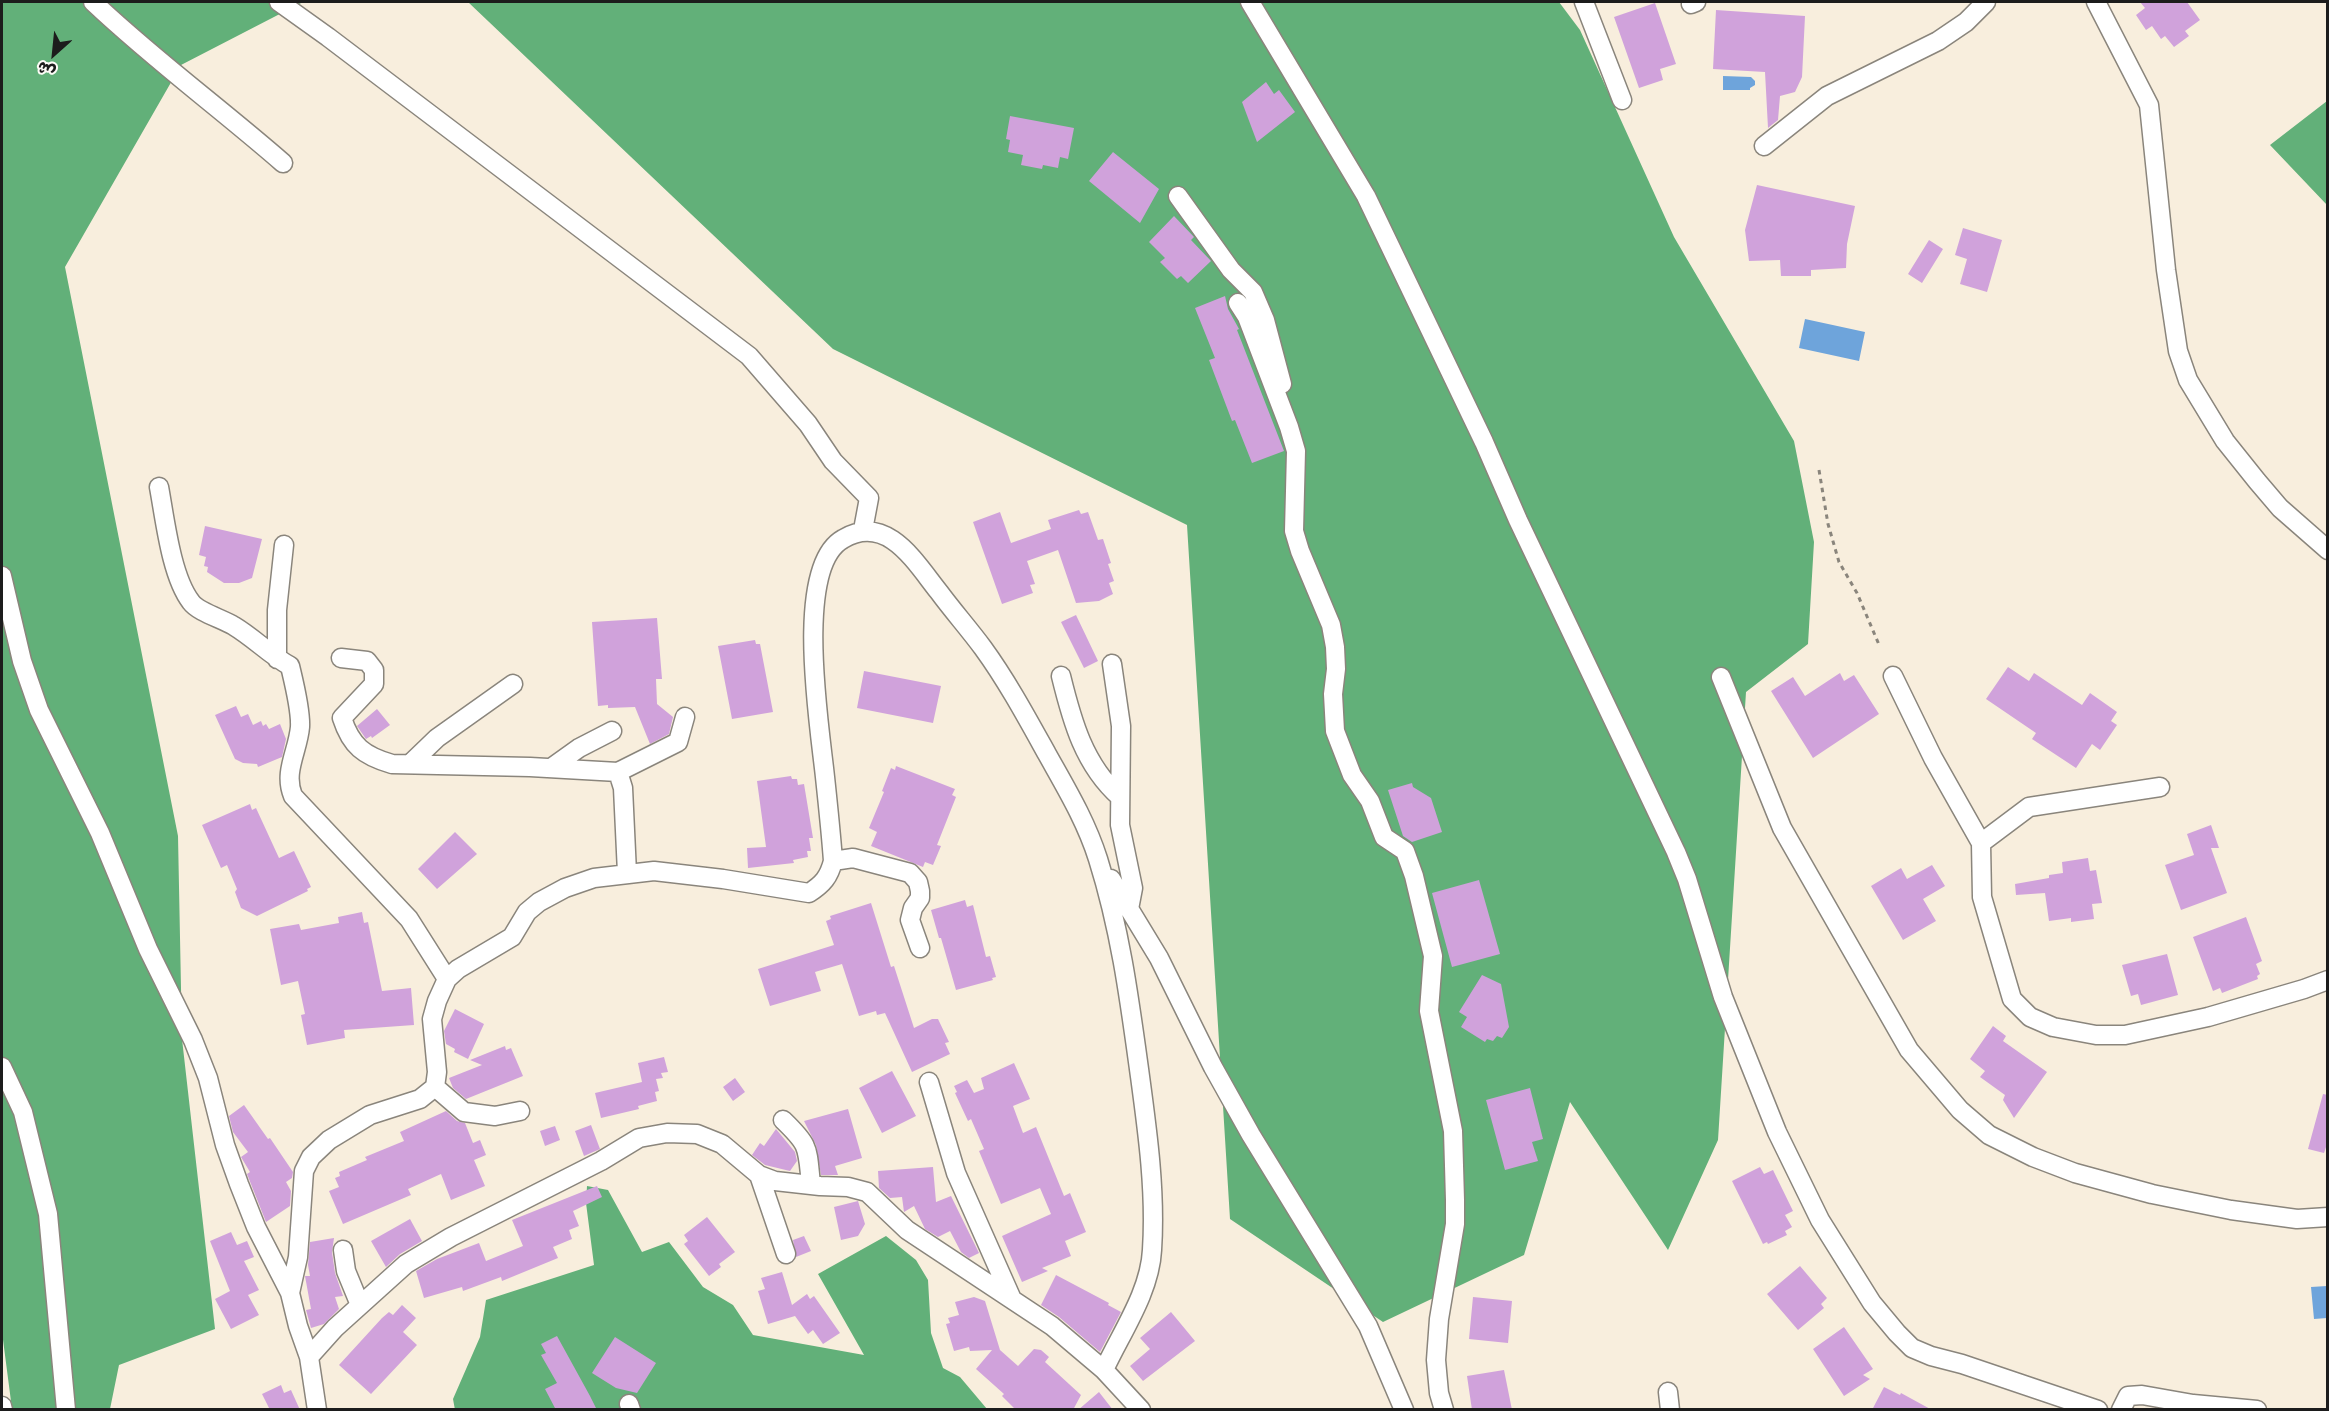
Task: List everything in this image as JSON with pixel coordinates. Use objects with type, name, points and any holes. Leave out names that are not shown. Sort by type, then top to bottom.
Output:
[{"type":"street","points":[[93,2],[282,163]]},
{"type":"street","points":[[279,2],[749,356],[808,424],[833,462],[869,498],[862,530]]},
{"type":"street","points":[[1250,2],[1366,196],[1676,852],[1687,879],[1723,997],[1777,1132],[1820,1220],[1872,1303],[1912,1348],[2098,1410]]},
{"type":"street","points":[[1584,2],[1622,100]]},
{"type":"street","points":[[1764,146],[1827,96],[1938,41],[1966,22],[1986,2]]},
{"type":"street","points":[[2096,2],[2149,105],[2168,281],[2178,351],[2188,380],[2225,441],[2257,481],[2280,508],[2328,550]]},
{"type":"street","points":[[1178,196],[1231,270],[1253,292],[1280,372],[1289,427]]},
{"type":"street","points":[[1238,303],[1247,317],[1296,451],[1294,531],[1331,625],[1335,648],[1333,715],[1335,731],[1352,775],[1370,801],[1384,837],[1405,851],[1414,876],[1433,956],[1429,1011],[1453,1131],[1455,1200],[1455,1224],[1439,1319],[1436,1360],[1439,1393],[1444,1410]]},
{"type":"street","points":[[159,487],[175,564],[191,603],[236,627],[277,659],[290,666],[300,726],[289,776],[289,787],[293,796],[409,919],[447,979]]},
{"type":"street","points":[[290,1293],[298,1257],[304,1171],[311,1156],[329,1140],[370,1115],[420,1099],[435,1087],[437,1072],[432,1019],[447,979],[458,969],[512,937],[523,918],[539,902],[565,888],[594,878],[654,871],[809,893],[823,884],[833,861],[813,664],[816,597],[825,561],[839,540],[862,530],[886,536],[906,551],[984,650],[1016,700],[1084,820],[1114,912],[1126,972],[1148,1146],[1152,1254],[1144,1286],[1104,1370]]},
{"type":"street","points":[[277,659],[277,610],[284,545]]},
{"type":"street","points":[[2,576],[22,661],[39,710],[100,833],[148,949],[193,1040],[239,1184],[256,1227],[290,1293],[309,1357],[317,1410]]},
{"type":"street","points":[[341,658],[367,661],[374,670],[374,684],[342,718],[346,732],[357,747],[372,759],[392,764],[618,772],[678,742],[685,717]]},
{"type":"street","points":[[1112,664],[1121,726],[1120,825],[1133,888],[1129,909]]},
{"type":"street","points":[[1060,676],[1071,718],[1086,756],[1105,784],[1120,797]]},
{"type":"street","points":[[1893,676],[1933,758],[1981,843],[1982,897],[2012,999],[2030,1017],[2053,1027],[2096,1035],[2125,1035],[2208,1017],[2328,980]]},
{"type":"street","points":[[1721,677],[1782,828],[1909,1050],[1941,1089],[1975,1123],[1989,1135],[2033,1157],[2110,1183],[2231,1210],[2297,1219],[2328,1217]]},
{"type":"street","points":[[410,764],[436,738],[513,684]]},
{"type":"street","points":[[551,768],[579,748],[612,731]]},
{"type":"street","points":[[618,772],[623,788],[627,873]]},
{"type":"street","points":[[1981,843],[2029,807],[2160,787]]},
{"type":"street","points":[[1097,856],[1159,958],[1213,1067],[1251,1134],[1368,1326],[1404,1410]]},
{"type":"street","points":[[833,861],[853,858],[910,873],[918,882],[920,891],[920,898],[913,908],[910,920],[920,948]]},
{"type":"street","points":[[2,1067],[23,1112],[48,1214],[66,1410]]},
{"type":"street","points":[[929,1082],[956,1173],[1011,1297]]},
{"type":"street","points":[[435,1087],[464,1112],[495,1116],[520,1111]]},
{"type":"street","points":[[783,1120],[803,1139],[807,1147],[811,1184]]},
{"type":"street","points":[[309,1357],[335,1328],[406,1264],[462,1232],[601,1161],[639,1138],[667,1133],[697,1134],[722,1144],[759,1175],[775,1181],[848,1187],[867,1192],[908,1230],[1052,1326],[1104,1370],[1141,1410]]},
{"type":"street","points":[[759,1175],[786,1254]]},
{"type":"street","points":[[343,1250],[346,1271],[360,1305]]},
{"type":"street","points":[[2121,1410],[2128,1396],[2142,1395],[2193,1404],[2257,1410]]},
{"type":"path","points":[[1820,470],[1828,524],[1839,562],[1857,592],[1880,647]]},
{"type":"green space","points":[[2,2],[303,2],[181,65],[65,267],[178,836],[182,1039],[215,1329],[119,1365],[110,1409],[12,1409],[2,1332]]},
{"type":"green space","points":[[468,2],[1559,2],[1580,30],[1674,237],[1794,441],[1814,542],[1808,644],[1746,692],[1718,1140],[1668,1250],[1570,1102],[1524,1255],[1383,1322],[1230,1219],[1187,525],[833,349]]},
{"type":"green space","points":[[2327,101],[2327,205],[2270,145]]},
{"type":"green space","points":[[587,1186],[608,1190],[642,1252],[669,1242],[703,1287],[733,1305],[753,1335],[864,1355],[818,1274],[886,1236],[916,1260],[928,1280],[931,1333],[943,1368],[960,1377],[987,1409],[455,1410],[453,1399],[480,1337],[486,1300],[594,1265],[586,1203]]},
{"type":"water","points":[[1723,76],[1751,77],[1755,85],[1750,90],[1723,90]]},
{"type":"water","points":[[1805,319],[1865,332],[1859,361],[1799,348]]},
{"type":"water","points":[[2327,1286],[2327,1318],[2314,1319],[2311,1287]]},
{"type":"building","points":[[2140,2],[2187,2],[2200,20],[2185,31],[2189,36],[2174,47],[2165,36],[2161,39],[2152,26],[2146,30],[2136,15],[2145,8]]},
{"type":"building","points":[[1655,3],[1676,64],[1660,69],[1663,80],[1639,88],[1614,17]]},
{"type":"building","points":[[1716,10],[1805,16],[1802,77],[1795,92],[1780,96],[1778,120],[1768,128],[1765,72],[1713,69]]},
{"type":"building","points":[[1266,82],[1274,94],[1279,90],[1295,112],[1257,142],[1242,102]]},
{"type":"building","points":[[1010,116],[1074,128],[1068,159],[1060,157],[1058,168],[1043,165],[1042,169],[1021,165],[1023,155],[1008,152],[1010,140],[1006,139]]},
{"type":"building","points":[[1113,152],[1159,189],[1140,223],[1089,181]]},
{"type":"building","points":[[1757,185],[1855,206],[1847,244],[1846,268],[1811,270],[1811,276],[1781,276],[1780,260],[1749,261],[1745,230]]},
{"type":"building","points":[[1174,216],[1194,237],[1191,240],[1211,261],[1188,283],[1181,276],[1177,279],[1160,262],[1165,258],[1149,242]]},
{"type":"building","points":[[1963,228],[2002,240],[1987,292],[1960,284],[1967,259],[1955,255]]},
{"type":"building","points":[[1929,240],[1943,249],[1922,283],[1908,274]]},
{"type":"building","points":[[1225,296],[1228,309],[1239,329],[1237,330],[1284,451],[1252,463],[1235,420],[1232,421],[1209,360],[1215,358],[1195,308]]},
{"type":"building","points":[[1079,510],[1081,514],[1088,512],[1098,540],[1103,539],[1111,563],[1108,564],[1114,581],[1109,583],[1113,594],[1099,601],[1076,603],[1058,550],[1027,561],[1035,584],[1030,585],[1033,593],[1002,604],[973,522],[1000,512],[1011,543],[1051,529],[1048,520]]},
{"type":"building","points":[[205,526],[262,539],[252,578],[239,583],[224,583],[207,572],[208,567],[204,566],[206,557],[199,555]]},
{"type":"building","points":[[1076,615],[1098,661],[1084,668],[1061,622]]},
{"type":"building","points":[[657,618],[662,679],[656,679],[657,704],[673,717],[669,734],[650,744],[635,707],[598,706],[592,622]]},
{"type":"building","points":[[755,640],[756,644],[760,644],[773,712],[732,719],[718,646]]},
{"type":"building","points":[[2008,667],[2029,681],[2034,673],[2082,705],[2090,693],[2117,712],[2111,721],[2117,725],[2100,750],[2092,744],[2076,768],[2032,739],[2036,733],[1986,699]]},
{"type":"building","points":[[864,671],[941,686],[933,723],[857,708]]},
{"type":"building","points":[[1840,673],[1844,681],[1854,675],[1879,714],[1813,758],[1771,691],[1793,677],[1805,696]]},
{"type":"building","points":[[236,706],[241,717],[248,714],[253,725],[261,721],[263,726],[266,724],[269,729],[280,724],[286,739],[282,757],[258,767],[257,764],[243,763],[235,759],[215,715]]},
{"type":"building","points":[[377,709],[390,725],[372,738],[371,736],[366,739],[357,726]]},
{"type":"building","points":[[896,766],[955,789],[952,795],[956,797],[937,845],[941,846],[933,865],[925,862],[923,867],[871,846],[877,832],[869,828],[891,768],[895,770]]},
{"type":"building","points":[[791,776],[792,779],[797,779],[798,785],[804,784],[813,838],[809,838],[811,851],[807,851],[808,857],[793,860],[794,863],[748,868],[747,848],[766,847],[757,781]]},
{"type":"building","points":[[1412,783],[1413,787],[1431,798],[1442,832],[1412,842],[1403,836],[1388,790]]},
{"type":"building","points":[[250,804],[252,810],[256,808],[279,858],[294,851],[311,887],[307,889],[308,891],[257,916],[241,908],[235,892],[237,889],[227,865],[221,868],[202,825]]},
{"type":"building","points":[[2211,825],[2219,848],[2211,848],[2227,893],[2181,910],[2165,865],[2194,855],[2187,834]]},
{"type":"building","points":[[455,832],[477,854],[437,889],[418,869]]},
{"type":"building","points":[[2088,858],[2090,871],[2096,870],[2102,903],[2092,904],[2094,919],[2071,922],[2071,918],[2049,921],[2045,893],[2016,895],[2015,884],[2049,878],[2049,875],[2063,873],[2062,862]]},
{"type":"building","points":[[1932,865],[1945,886],[1923,899],[1936,921],[1903,940],[1871,886],[1901,868],[1907,879]]},
{"type":"building","points":[[1479,880],[1500,954],[1452,967],[1432,893]]},
{"type":"building","points":[[965,900],[967,907],[973,905],[986,957],[990,956],[996,977],[992,978],[993,980],[956,990],[931,910]]},
{"type":"building","points":[[871,903],[891,967],[894,966],[914,1028],[932,1019],[938,1019],[949,1042],[945,1043],[950,1054],[912,1072],[885,1013],[877,1015],[876,1011],[859,1016],[842,964],[815,972],[821,991],[770,1006],[758,969],[834,945],[826,921],[831,919],[830,916]]},
{"type":"building","points":[[362,912],[364,923],[368,922],[382,991],[411,988],[414,1025],[344,1030],[345,1038],[307,1045],[301,1015],[305,1014],[298,981],[281,985],[270,929],[299,924],[301,930],[339,923],[338,917]]},
{"type":"building","points":[[2246,917],[2262,961],[2256,964],[2260,974],[2257,976],[2258,979],[2222,993],[2220,988],[2213,991],[2193,937]]},
{"type":"building","points":[[2167,954],[2178,995],[2141,1005],[2138,994],[2131,996],[2122,965]]},
{"type":"building","points":[[1482,975],[1501,984],[1509,1027],[1502,1038],[1497,1036],[1493,1041],[1487,1039],[1485,1042],[1461,1027],[1467,1017],[1459,1012]]},
{"type":"building","points":[[455,1009],[484,1024],[468,1059],[454,1052],[455,1049],[446,1044],[444,1031]]},
{"type":"building","points":[[1993,1026],[2006,1036],[2003,1041],[2047,1072],[2014,1118],[2003,1100],[2005,1095],[1980,1077],[1985,1071],[1970,1059]]},
{"type":"building","points":[[505,1046],[506,1050],[511,1048],[523,1076],[466,1099],[453,1088],[449,1078],[482,1065],[470,1060]]},
{"type":"building","points":[[664,1057],[668,1072],[661,1073],[663,1078],[656,1079],[659,1091],[655,1092],[657,1101],[638,1106],[639,1109],[601,1118],[595,1093],[642,1082],[638,1063]]},
{"type":"building","points":[[1014,1063],[1030,1099],[1013,1106],[1023,1133],[1036,1127],[1064,1196],[1070,1193],[1086,1232],[1065,1241],[1071,1256],[1042,1268],[1048,1271],[1022,1282],[1002,1236],[1051,1214],[1040,1188],[1001,1204],[979,1151],[984,1149],[971,1119],[968,1121],[954,1086],[967,1080],[974,1093],[984,1089],[981,1078]]},
{"type":"building","points":[[892,1071],[916,1116],[882,1133],[859,1088]]},
{"type":"building","points":[[735,1078],[745,1092],[733,1101],[723,1087]]},
{"type":"building","points":[[1530,1088],[1543,1139],[1532,1142],[1538,1161],[1505,1170],[1486,1100]]},
{"type":"building","points":[[2323,1094],[2328,1095],[2328,1141],[2324,1153],[2308,1149]]},
{"type":"building","points":[[244,1105],[293,1172],[292,1178],[286,1182],[291,1191],[290,1206],[266,1222],[247,1174],[250,1172],[241,1157],[248,1152],[233,1132],[229,1116]]},
{"type":"building","points":[[848,1109],[862,1158],[835,1166],[838,1175],[821,1175],[816,1145],[804,1121]]},
{"type":"building","points":[[446,1111],[457,1121],[465,1123],[473,1143],[480,1140],[486,1155],[474,1160],[485,1186],[451,1200],[441,1174],[408,1189],[411,1195],[343,1224],[329,1191],[339,1187],[335,1178],[340,1176],[339,1172],[367,1160],[365,1157],[404,1141],[400,1132]]},
{"type":"building","points":[[591,1125],[600,1149],[584,1156],[575,1131]]},
{"type":"building","points":[[555,1126],[560,1140],[545,1146],[540,1131]]},
{"type":"building","points":[[776,1129],[795,1152],[797,1161],[790,1171],[765,1165],[752,1155],[760,1143],[764,1146]]},
{"type":"building","points":[[933,1167],[936,1202],[951,1196],[979,1253],[969,1258],[961,1252],[950,1231],[938,1237],[925,1229],[914,1206],[904,1212],[902,1197],[890,1198],[879,1188],[878,1171]]},
{"type":"building","points":[[1760,1167],[1764,1174],[1773,1170],[1793,1211],[1785,1215],[1792,1227],[1785,1231],[1787,1235],[1768,1244],[1767,1242],[1763,1244],[1732,1181]]},
{"type":"building","points":[[597,1186],[602,1197],[573,1211],[579,1226],[569,1230],[572,1239],[553,1247],[558,1258],[502,1281],[501,1277],[463,1291],[462,1287],[424,1298],[416,1271],[437,1259],[479,1243],[486,1261],[523,1246],[512,1220]]},
{"type":"building","points":[[858,1201],[865,1224],[858,1236],[841,1240],[834,1207]]},
{"type":"building","points":[[707,1217],[735,1252],[719,1264],[721,1267],[709,1276],[684,1244],[688,1241],[684,1235]]},
{"type":"building","points":[[410,1219],[422,1241],[400,1254],[386,1267],[371,1241]]},
{"type":"building","points":[[231,1232],[237,1245],[247,1241],[254,1257],[244,1261],[259,1290],[248,1295],[259,1315],[231,1329],[215,1299],[230,1291],[210,1241]]},
{"type":"building","points":[[804,1236],[811,1251],[796,1257],[793,1240]]},
{"type":"building","points":[[334,1238],[332,1252],[335,1273],[343,1296],[335,1297],[339,1309],[324,1324],[311,1328],[306,1310],[311,1309],[305,1276],[310,1276],[308,1265],[310,1242]]},
{"type":"building","points":[[1800,1266],[1827,1298],[1821,1304],[1824,1308],[1798,1330],[1767,1294]]},
{"type":"building","points":[[782,1272],[792,1305],[807,1294],[810,1299],[814,1296],[840,1333],[823,1344],[813,1330],[808,1334],[795,1316],[768,1324],[758,1291],[765,1289],[761,1278]]},
{"type":"building","points":[[1056,1275],[1109,1303],[1108,1305],[1121,1312],[1100,1352],[1059,1317],[1041,1305]]},
{"type":"building","points":[[974,1297],[985,1301],[1000,1350],[1018,1366],[1034,1349],[1041,1350],[1049,1357],[1045,1362],[1081,1395],[1073,1410],[1016,1410],[1002,1396],[1004,1394],[976,1369],[992,1350],[970,1351],[969,1347],[954,1351],[946,1324],[950,1323],[948,1318],[959,1315],[955,1302]]},
{"type":"building","points":[[1473,1297],[1512,1301],[1508,1343],[1469,1339]]},
{"type":"building","points":[[402,1305],[416,1318],[403,1332],[417,1345],[371,1394],[339,1365],[382,1318],[389,1312],[393,1315]]},
{"type":"building","points":[[1171,1312],[1195,1341],[1143,1381],[1130,1366],[1150,1349],[1140,1338]]},
{"type":"building","points":[[1844,1327],[1873,1369],[1863,1375],[1870,1379],[1844,1396],[1813,1349]]},
{"type":"building","points":[[557,1336],[597,1410],[556,1410],[545,1389],[557,1383],[541,1355],[546,1353],[541,1344]]},
{"type":"building","points":[[615,1337],[656,1363],[637,1393],[616,1388],[592,1373]]},
{"type":"building","points":[[1504,1370],[1512,1410],[1472,1410],[1467,1376]]},
{"type":"building","points":[[281,1385],[284,1393],[291,1390],[300,1410],[270,1410],[262,1394]]},
{"type":"building","points":[[1884,1387],[1900,1395],[1901,1393],[1932,1410],[1872,1410]]},
{"type":"building","points":[[1099,1392],[1113,1410],[1078,1410]]}]
